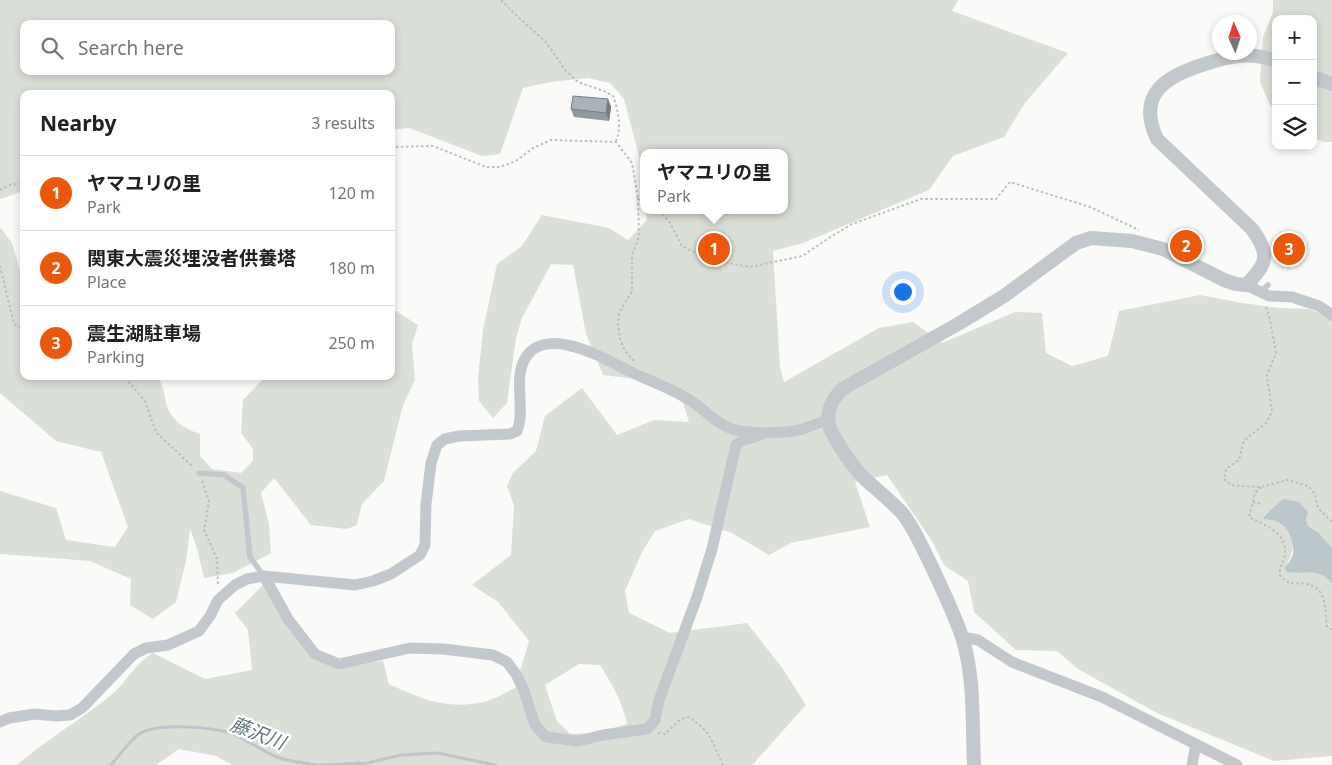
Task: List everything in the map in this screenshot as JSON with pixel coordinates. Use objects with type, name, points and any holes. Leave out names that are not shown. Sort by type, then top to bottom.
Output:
[{"type":"street","points":[[1246,286],[1260,271],[1265,255],[1262,242],[1252,229],[1157,139],[1151,126],[1151,104],[1156,93],[1166,82],[1175,74],[1190,68],[1231,56],[1252,55],[1272,60]]},
{"type":"street","points":[[1317,78],[1332,84]]},
{"type":"street","points":[[974,765],[970,672],[962,637],[914,531],[903,515],[863,477],[846,455],[830,428],[828,420],[829,409],[837,394],[844,388],[958,324],[996,300],[1076,243],[1091,238],[1132,241],[1163,248],[1224,280],[1320,306],[1332,315]]},
{"type":"street","points":[[0,722],[9,718],[35,714],[70,715],[82,708],[134,654],[146,648],[168,645],[199,631],[210,616],[218,600],[235,585],[247,579],[264,576],[355,585],[373,582],[391,574],[420,555],[426,545],[426,504],[431,464],[437,445],[445,439],[459,436],[510,434],[517,431],[520,423],[519,380],[523,362],[531,351],[542,345],[566,344],[586,350],[689,399],[715,421],[734,429],[763,433],[790,431],[828,420]]},
{"type":"street","points":[[264,576],[288,619],[315,654],[339,664],[410,648],[443,649],[493,655],[507,662],[516,674],[523,688],[534,725],[546,737],[578,741],[603,735],[640,731],[651,726],[655,720],[659,700],[697,597],[712,549],[733,451],[740,440],[756,437],[763,433]]},
{"type":"street","points":[[962,637],[978,640],[1012,662],[1102,697],[1237,765]]},
{"type":"street","points":[[1192,765],[1196,744]]},
{"type":"lane","points":[[199,473],[224,475],[243,488],[250,557],[264,576]]},
{"type":"path","points":[[501,0],[546,42],[566,71],[578,82],[613,96],[619,134],[616,142]]},
{"type":"path","points":[[395,147],[433,146],[486,167],[500,167],[516,161],[533,148],[552,140],[616,142],[632,162],[638,198],[639,237],[632,256],[632,291],[619,314],[618,323],[620,339],[625,351],[637,366],[636,374]]},
{"type":"path","points":[[662,214],[670,223],[682,246],[708,259],[750,266],[802,256],[852,224],[921,199],[996,200],[1010,182],[1090,207],[1139,230]]},
{"type":"path","points":[[0,190],[20,183]]},
{"type":"path","points":[[0,266],[14,324],[20,327]]},
{"type":"path","points":[[1266,291],[1265,303],[1276,352],[1267,375],[1272,412],[1266,423],[1243,443],[1239,460],[1226,469],[1224,479],[1231,485],[1261,487],[1287,480],[1308,486],[1315,494],[1318,508],[1332,522]]},
{"type":"path","points":[[127,380],[145,401],[156,432],[199,473],[209,501],[204,530],[217,559],[218,600]]},
{"type":"path","points":[[1261,487],[1255,494],[1249,518],[1276,530],[1283,539],[1285,552],[1279,568],[1280,576],[1289,584],[1306,584],[1317,588],[1324,597],[1327,626],[1332,630]]},
{"type":"path","points":[[1253,502],[1261,504]]},
{"type":"path","points":[[651,726],[655,733],[665,734],[681,719],[688,717],[700,724],[708,732],[723,765]]},
{"type":"shaded area","points":[[0,0],[958,0],[952,11],[1068,53],[1025,103],[1004,137],[953,156],[929,190],[803,243],[773,251],[780,367],[784,382],[879,328],[913,322],[942,343],[1015,312],[1042,313],[1046,353],[1072,366],[1108,356],[1119,311],[1200,295],[1280,308],[1308,309],[1332,317],[1332,548],[1319,533],[1308,526],[1306,519],[1269,511],[1263,519],[1280,523],[1289,532],[1292,548],[1290,559],[1287,563],[1293,573],[1309,572],[1319,574],[1328,579],[1332,584],[1332,756],[1274,761],[1157,713],[1078,669],[1057,651],[1016,650],[974,612],[968,581],[944,565],[932,541],[887,475],[855,482],[870,527],[791,543],[769,555],[732,533],[689,519],[655,531],[642,552],[625,591],[629,613],[670,633],[747,623],[783,669],[806,705],[752,765],[232,765],[216,756],[179,749],[156,765],[17,765],[110,696],[141,662],[153,653],[205,679],[252,670],[248,630],[235,613],[265,583],[299,638],[340,665],[383,661],[389,684],[423,698],[446,704],[458,705],[483,702],[515,688],[529,641],[498,602],[472,585],[511,555],[514,505],[507,486],[513,473],[536,451],[545,416],[582,388],[617,435],[654,420],[689,422],[678,387],[603,375],[586,334],[573,265],[551,264],[522,318],[516,338],[507,403],[493,418],[479,401],[478,378],[483,330],[497,264],[522,246],[542,215],[609,228],[628,240],[647,220],[646,214],[788,214],[788,149],[640,149],[640,160],[624,99],[610,83],[588,78],[550,82],[523,88],[500,154],[482,156],[409,128],[395,130],[395,90],[20,90],[20,192],[0,199]],"holes":[[[579,664],[600,665],[616,693],[627,724],[597,733],[570,734],[557,721],[545,685]]]},
{"type":"shaded area","points":[[1273,0],[1332,0],[1332,142],[1317,139],[1317,15],[1272,15],[1272,107],[1270,105],[1260,82],[1263,37],[1273,12]]},
{"type":"shaded area","points":[[0,227],[12,243],[20,271],[20,380],[159,380],[169,412],[180,424],[200,434],[200,456],[212,469],[241,473],[253,461],[253,449],[241,433],[243,400],[262,380],[395,380],[395,311],[418,325],[412,344],[415,380],[403,405],[384,481],[362,504],[357,525],[347,529],[311,525],[274,478],[261,493],[269,524],[271,553],[233,573],[204,578],[197,548],[190,529],[186,561],[176,602],[153,619],[130,605],[131,579],[90,561],[0,554],[0,491],[56,508],[66,540],[115,547],[128,527],[101,452],[56,441],[0,393]]},
{"type":"shaded area","points":[[1283,499],[1299,502],[1308,512],[1306,519],[1308,526],[1319,533],[1332,548],[1332,584],[1322,575],[1287,572],[1285,568],[1292,558],[1293,552],[1289,533],[1281,524],[1273,520],[1263,519]]},
{"type":"building","points":[[573,96],[608,99],[606,113],[571,109]]},
{"type":"waterway","name":"藤沢川","points":[[111,765],[139,734],[147,730],[171,727],[224,731],[244,739],[277,757],[318,765]]},
{"type":"waterway","name":"藤沢川","points":[[320,765],[367,763],[401,755],[438,753],[495,765]]},
{"type":"place","name":"関東大震災埋没者供養塔","points":[[1186,246]]},
{"type":"place","name":"ヤマユリの里","points":[[714,249]]},
{"type":"place","name":"震生湖駐車場","points":[[1289,249]]}]
